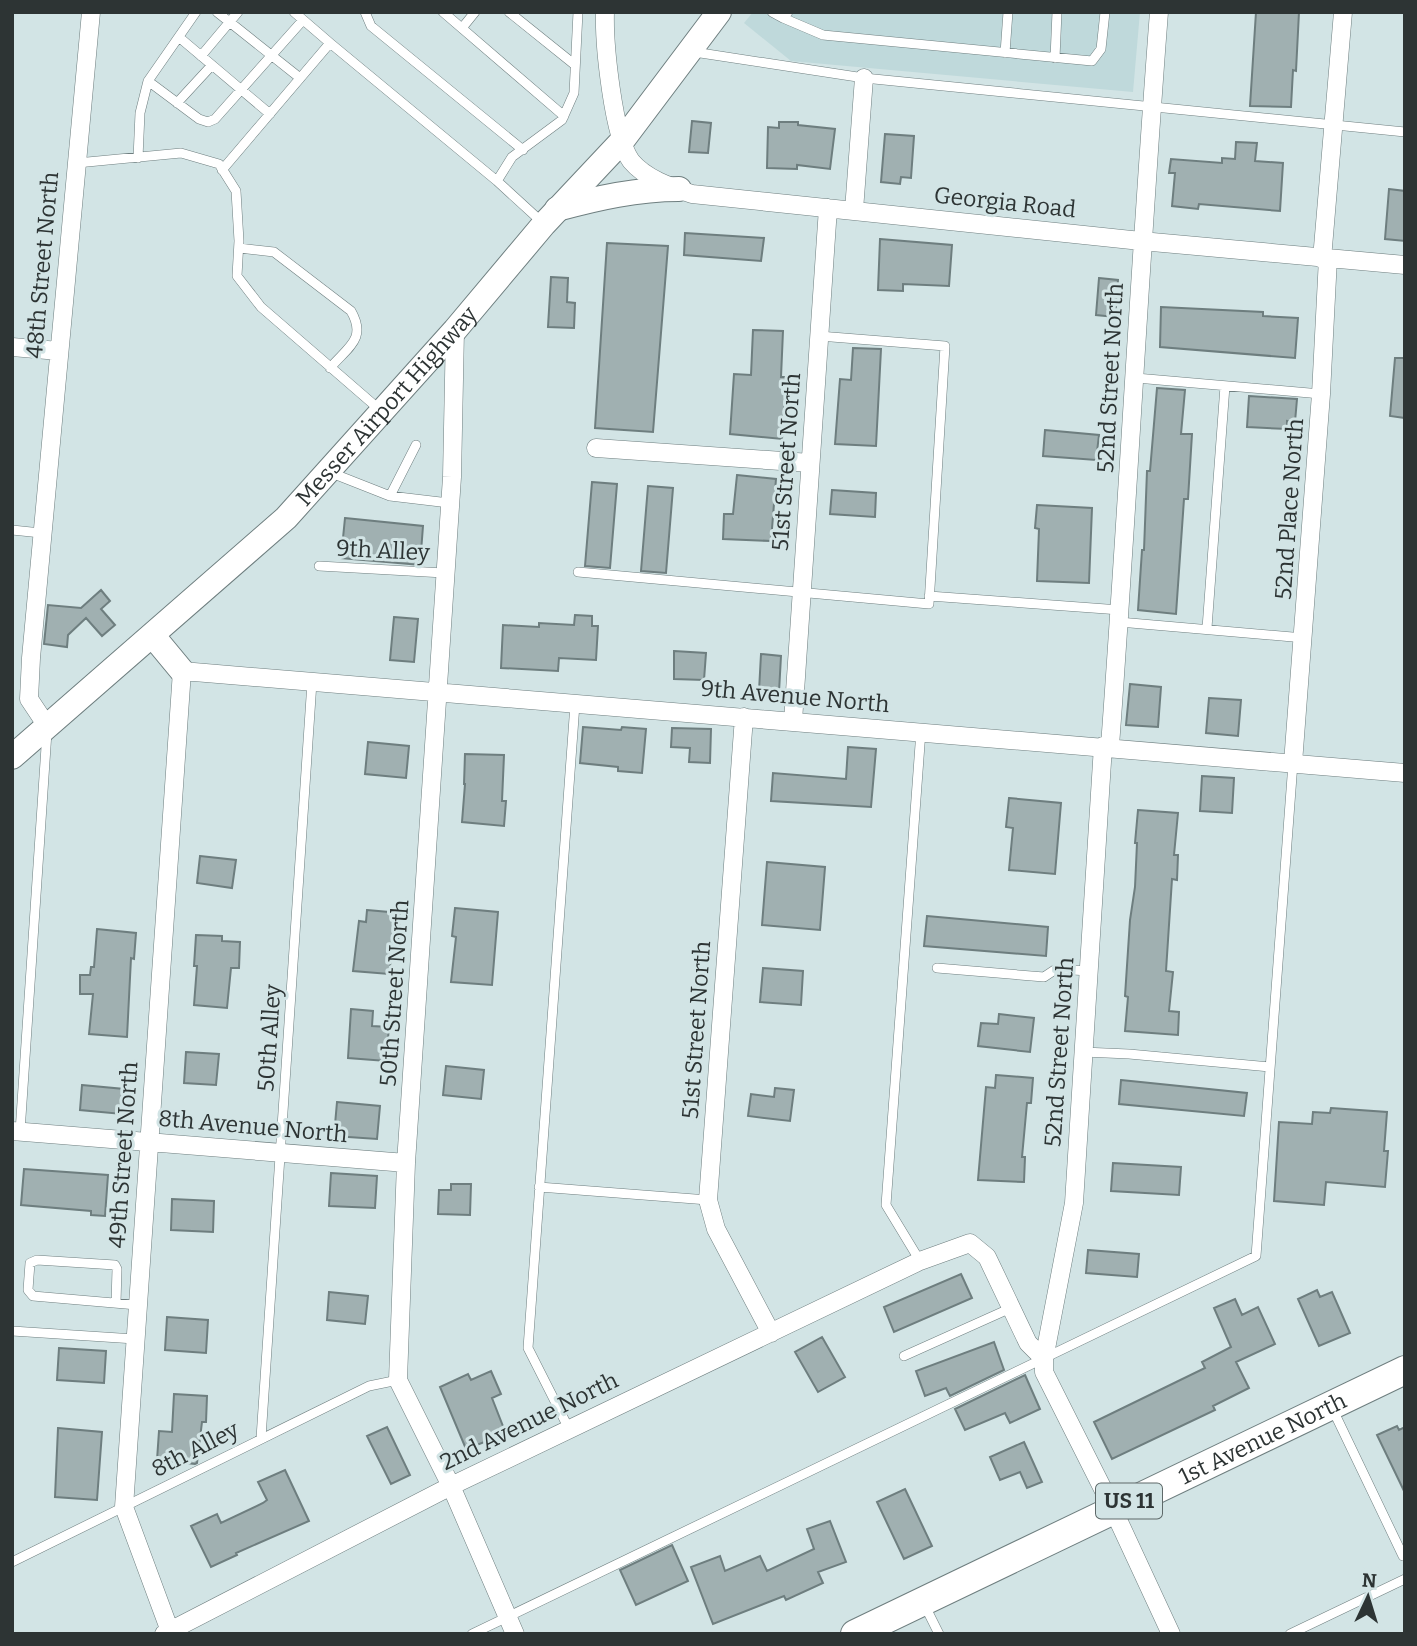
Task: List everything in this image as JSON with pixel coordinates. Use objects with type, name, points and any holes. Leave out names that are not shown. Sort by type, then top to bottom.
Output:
[{"type":"main road","name":"Messer Airport Highway","points":[[12,757],[280,524],[455,330],[550,217],[622,141],[719,12]]},
{"type":"main road","points":[[550,217],[600,197],[679,189]]},
{"type":"main road","points":[[153,636],[182,671]]},
{"type":"main road","name":"1st Avenue North","points":[[855,1634],[1405,1370]]},
{"type":"street","name":"48th Street North","points":[[47,726],[29,699],[31,658],[91,12]]},
{"type":"street","points":[[605,12],[604,36],[622,141]]},
{"type":"street","name":"52nd Street North","points":[[1159,12],[1142,241],[1120,616],[1106,746],[1088,971],[1074,1203],[1044,1359],[1044,1372],[1113,1509],[1171,1634]]},
{"type":"street","name":"52nd Place North","points":[[1293,763],[1321,394],[1325,258],[1343,12]]},
{"type":"street","points":[[855,210],[864,78]]},
{"type":"street","name":"Georgia Road","points":[[622,141],[632,161],[656,181],[692,194],[1142,241],[1405,265]]},
{"type":"street","name":"51st Street North","points":[[793,720],[828,208]]},
{"type":"street","name":"50th Street North","points":[[455,330],[439,694],[406,1163],[398,1380],[451,1486],[516,1634]]},
{"type":"street","points":[[12,347],[59,351]]},
{"type":"street","points":[[596,448],[810,463]]},
{"type":"street","points":[[12,656],[31,658]]},
{"type":"street","name":"9th Avenue North","points":[[182,671],[1405,773]]},
{"type":"street","name":"49th Street North","points":[[168,1633],[124,1507],[182,671]]},
{"type":"street","name":"51st Street North","points":[[744,716],[708,1200],[716,1229],[771,1333]]},
{"type":"street","name":"8th Avenue North","points":[[16,1131],[406,1163]]},
{"type":"street","name":"52nd Street North","points":[[920,1261],[970,1243],[987,1257],[1028,1343],[1044,1359]]},
{"type":"street","name":"2nd Avenue North","points":[[168,1633],[451,1486],[920,1261]]},
{"type":"lane","points":[[138,158],[140,113],[148,81],[196,12]]},
{"type":"lane","points":[[217,12],[300,78]]},
{"type":"lane","points":[[201,56],[238,12]]},
{"type":"lane","points":[[295,12],[497,181],[550,217]]},
{"type":"lane","points":[[365,12],[371,26],[523,150]]},
{"type":"lane","points":[[443,12],[564,116]]},
{"type":"lane","points":[[462,28],[475,12]]},
{"type":"lane","points":[[509,12],[575,65]]},
{"type":"lane","points":[[497,181],[512,157],[564,116],[575,93],[578,12]]},
{"type":"lane","points":[[772,12],[786,15],[823,35],[1092,61],[1101,49],[1105,12]]},
{"type":"lane","points":[[1005,53],[1008,12]]},
{"type":"lane","points":[[1055,58],[1057,12]]},
{"type":"lane","points":[[148,81],[199,119],[208,122],[215,119],[303,20]]},
{"type":"lane","points":[[180,38],[270,114]]},
{"type":"lane","points":[[222,170],[330,43]]},
{"type":"lane","points":[[688,51],[864,78],[1405,132]]},
{"type":"lane","points":[[177,103],[212,65]]},
{"type":"lane","points":[[77,163],[181,153],[219,164],[236,191],[239,248],[237,276],[261,307],[382,411]]},
{"type":"lane","points":[[239,248],[274,252],[351,311],[358,325],[356,338],[330,368]]},
{"type":"lane","points":[[578,572],[929,604],[945,346],[819,336]]},
{"type":"lane","points":[[1136,378],[1321,394]]},
{"type":"lane","points":[[1207,628],[1225,386]]},
{"type":"lane","points":[[390,496],[416,445]]},
{"type":"lane","points":[[328,472],[390,496],[449,503]]},
{"type":"lane","points":[[12,530],[41,533]]},
{"type":"lane","name":"9th Alley","points":[[319,566],[444,573]]},
{"type":"lane","points":[[929,596],[1304,638]]},
{"type":"lane","name":"50th Alley","points":[[261,1438],[312,682]]},
{"type":"lane","points":[[569,1429],[528,1348],[575,704]]},
{"type":"lane","points":[[16,1131],[47,726]]},
{"type":"lane","points":[[920,1261],[886,1205],[921,731]]},
{"type":"lane","points":[[472,1634],[1256,1256],[1293,763]]},
{"type":"lane","points":[[937,968],[1044,977],[1056,969],[1088,971]]},
{"type":"lane","points":[[1083,1052],[1270,1067]]},
{"type":"lane","points":[[539,1187],[708,1200]]},
{"type":"lane","points":[[116,1303],[115,1265],[37,1260],[30,1263],[28,1290],[33,1296],[137,1305]]},
{"type":"lane","points":[[904,1356],[1011,1308]]},
{"type":"lane","points":[[12,1331],[135,1339]]},
{"type":"lane","name":"8th Alley","points":[[12,1562],[369,1386],[398,1380]]},
{"type":"lane","points":[[1331,1405],[1403,1556]]},
{"type":"lane","points":[[1290,1634],[1405,1579]]},
{"type":"lane","points":[[923,1601],[939,1634]]},
{"type":"shaded area","points":[[753,12],[1140,12],[1133,92],[791,61],[744,23]]},
{"type":"building","points":[[1256,12],[1299,12],[1291,107],[1250,106]]},
{"type":"building","points":[[692,121],[711,123],[708,153],[689,152]]},
{"type":"building","points":[[779,122],[798,122],[798,125],[835,129],[830,169],[797,165],[797,169],[767,168],[768,127],[779,128]]},
{"type":"building","points":[[885,134],[914,136],[911,178],[901,177],[900,184],[881,182]]},
{"type":"building","points":[[1236,142],[1257,143],[1255,161],[1283,163],[1280,211],[1199,204],[1198,209],[1172,206],[1175,173],[1169,173],[1171,159],[1222,163],[1222,158],[1235,159]]},
{"type":"building","points":[[1389,189],[1405,191],[1405,241],[1385,239]]},
{"type":"building","points":[[685,233],[764,238],[761,261],[684,255]]},
{"type":"building","points":[[880,239],[952,245],[949,286],[903,284],[903,291],[878,290]]},
{"type":"building","points":[[607,243],[668,246],[653,432],[595,428]]},
{"type":"building","points":[[551,277],[568,278],[567,302],[575,303],[574,328],[548,327]]},
{"type":"building","points":[[1099,278],[1118,280],[1115,317],[1096,315]]},
{"type":"building","points":[[1161,307],[1263,312],[1263,316],[1298,318],[1295,358],[1160,347]]},
{"type":"building","points":[[753,330],[783,331],[781,377],[786,377],[782,439],[730,434],[734,374],[751,375]]},
{"type":"building","points":[[853,348],[881,349],[876,446],[835,444],[840,379],[851,380]]},
{"type":"building","points":[[1395,358],[1405,358],[1405,418],[1390,416]]},
{"type":"building","points":[[1157,388],[1185,390],[1181,434],[1192,434],[1188,499],[1184,499],[1176,614],[1138,610],[1144,550],[1147,471],[1150,471]]},
{"type":"building","points":[[1249,396],[1297,399],[1295,422],[1287,421],[1287,429],[1247,427]]},
{"type":"building","points":[[1045,430],[1099,435],[1096,460],[1043,456]]},
{"type":"building","points":[[737,475],[776,479],[771,541],[723,539],[724,514],[733,514]]},
{"type":"building","points":[[592,482],[617,484],[610,568],[585,566]]},
{"type":"building","points":[[648,486],[673,488],[666,573],[641,571]]},
{"type":"building","points":[[832,490],[876,493],[875,517],[830,514]]},
{"type":"building","points":[[1037,505],[1092,508],[1089,583],[1037,581]]},
{"type":"building","points":[[345,518],[423,526],[420,565],[341,558]]},
{"type":"building","points":[[101,590],[110,601],[101,609],[115,625],[102,636],[86,618],[68,635],[67,647],[44,644],[48,605],[81,608]]},
{"type":"building","points":[[575,615],[592,616],[592,626],[598,626],[596,660],[559,658],[558,671],[501,668],[503,625],[574,625]]},
{"type":"building","points":[[394,617],[418,619],[414,662],[390,660]]},
{"type":"building","points":[[674,651],[706,653],[704,680],[674,679]]},
{"type":"building","points":[[761,654],[781,656],[779,692],[759,691]]},
{"type":"building","points":[[1130,684],[1161,687],[1158,727],[1126,725]]},
{"type":"building","points":[[1209,698],[1241,700],[1238,736],[1206,733]]},
{"type":"building","points":[[583,727],[646,729],[642,773],[618,771],[618,767],[580,763]]},
{"type":"building","points":[[672,728],[711,729],[710,763],[689,762],[690,748],[671,747]]},
{"type":"building","points":[[368,742],[409,746],[406,778],[365,774]]},
{"type":"building","points":[[848,747],[876,749],[871,807],[771,801],[773,773],[846,779]]},
{"type":"building","points":[[465,754],[504,755],[504,826],[462,822]]},
{"type":"building","points":[[1202,776],[1234,778],[1232,813],[1200,811]]},
{"type":"building","points":[[1009,798],[1061,803],[1055,874],[1009,870],[1013,828],[1006,827]]},
{"type":"building","points":[[1138,810],[1178,813],[1174,855],[1178,855],[1177,880],[1172,879],[1166,971],[1173,972],[1169,1011],[1179,1012],[1178,1035],[1125,1031]]},
{"type":"building","points":[[200,856],[236,860],[232,888],[197,883]]},
{"type":"building","points":[[767,862],[825,867],[820,930],[762,925]]},
{"type":"building","points":[[455,908],[498,912],[492,985],[451,982],[456,937],[452,936]]},
{"type":"building","points":[[367,910],[400,913],[398,942],[393,942],[389,974],[353,971],[359,921],[366,922]]},
{"type":"building","points":[[927,916],[1048,927],[1046,956],[924,946]]},
{"type":"building","points":[[97,929],[136,933],[134,959],[131,958],[127,1037],[89,1034],[93,994],[80,994],[80,975],[90,975],[91,967],[94,967]]},
{"type":"building","points":[[196,935],[222,936],[222,941],[240,942],[239,968],[231,968],[227,1008],[194,1005]]},
{"type":"building","points":[[763,968],[803,971],[801,1005],[760,1002]]},
{"type":"building","points":[[351,1009],[373,1011],[372,1026],[389,1027],[386,1061],[348,1058]]},
{"type":"building","points":[[999,1014],[1034,1018],[1030,1052],[978,1046],[981,1023],[998,1024]]},
{"type":"building","points":[[186,1052],[219,1054],[216,1085],[184,1083]]},
{"type":"building","points":[[446,1066],[484,1070],[481,1099],[443,1095]]},
{"type":"building","points":[[996,1075],[1033,1078],[1031,1103],[1027,1103],[1022,1157],[1025,1157],[1024,1182],[978,1180],[986,1087],[995,1088]]},
{"type":"building","points":[[1121,1080],[1247,1093],[1244,1116],[1119,1104]]},
{"type":"building","points":[[82,1085],[124,1089],[122,1114],[80,1110]]},
{"type":"building","points":[[775,1088],[794,1090],[790,1121],[748,1116],[751,1094],[774,1097]]},
{"type":"building","points":[[337,1102],[380,1106],[377,1139],[334,1136]]},
{"type":"building","points":[[1331,1108],[1387,1112],[1385,1187],[1326,1182],[1324,1205],[1274,1201],[1279,1122],[1312,1124],[1313,1112],[1330,1113]]},
{"type":"building","points":[[1113,1163],[1181,1167],[1179,1195],[1111,1191]]},
{"type":"building","points":[[24,1169],[108,1175],[105,1216],[91,1215],[91,1211],[21,1205]]},
{"type":"building","points":[[331,1173],[377,1176],[375,1208],[329,1206]]},
{"type":"building","points":[[451,1184],[471,1184],[470,1215],[438,1214],[439,1190],[451,1190]]},
{"type":"building","points":[[172,1199],[214,1201],[213,1232],[171,1230]]},
{"type":"building","points":[[1088,1250],[1139,1254],[1137,1277],[1086,1273]]},
{"type":"building","points":[[961,1274],[972,1298],[894,1332],[884,1307]]},
{"type":"building","points":[[1317,1290],[1320,1297],[1332,1292],[1350,1333],[1319,1346],[1298,1299]]},
{"type":"building","points":[[329,1292],[368,1296],[365,1324],[327,1320]]},
{"type":"building","points":[[1235,1299],[1242,1315],[1258,1307],[1275,1344],[1236,1362],[1249,1388],[1213,1406],[1215,1410],[1112,1459],[1094,1422],[1205,1368],[1202,1362],[1231,1347],[1214,1308]]},
{"type":"building","points":[[167,1317],[208,1320],[206,1353],[165,1350]]},
{"type":"building","points":[[822,1337],[845,1377],[818,1392],[795,1352]]},
{"type":"building","points":[[994,1342],[1004,1370],[950,1396],[946,1388],[925,1396],[916,1371]]},
{"type":"building","points":[[59,1348],[106,1351],[104,1383],[57,1380]]},
{"type":"building","points":[[491,1371],[501,1394],[492,1398],[506,1434],[466,1449],[440,1387],[468,1374],[471,1380]]},
{"type":"building","points":[[1025,1375],[1040,1409],[1010,1423],[1005,1413],[965,1430],[955,1409]]},
{"type":"building","points":[[174,1394],[207,1396],[206,1422],[202,1422],[195,1464],[157,1460],[159,1431],[172,1432]]},
{"type":"building","points":[[1397,1426],[1399,1430],[1405,1427],[1405,1493],[1377,1435]]},
{"type":"building","points":[[387,1427],[410,1475],[391,1484],[367,1436]]},
{"type":"building","points":[[58,1428],[102,1432],[97,1500],[55,1497]]},
{"type":"building","points":[[1024,1442],[1042,1482],[1027,1488],[1020,1472],[1000,1480],[990,1457]]},
{"type":"building","points":[[285,1470],[309,1521],[211,1567],[191,1526],[217,1514],[221,1523],[263,1503],[267,1500],[258,1482]]},
{"type":"building","points":[[905,1489],[932,1546],[904,1559],[877,1502]]},
{"type":"building","points":[[830,1521],[846,1562],[818,1572],[823,1583],[786,1600],[784,1596],[713,1624],[691,1567],[720,1556],[725,1571],[760,1556],[767,1571],[814,1549],[807,1529]]},
{"type":"building","points":[[672,1545],[688,1581],[636,1605],[620,1570]]}]
